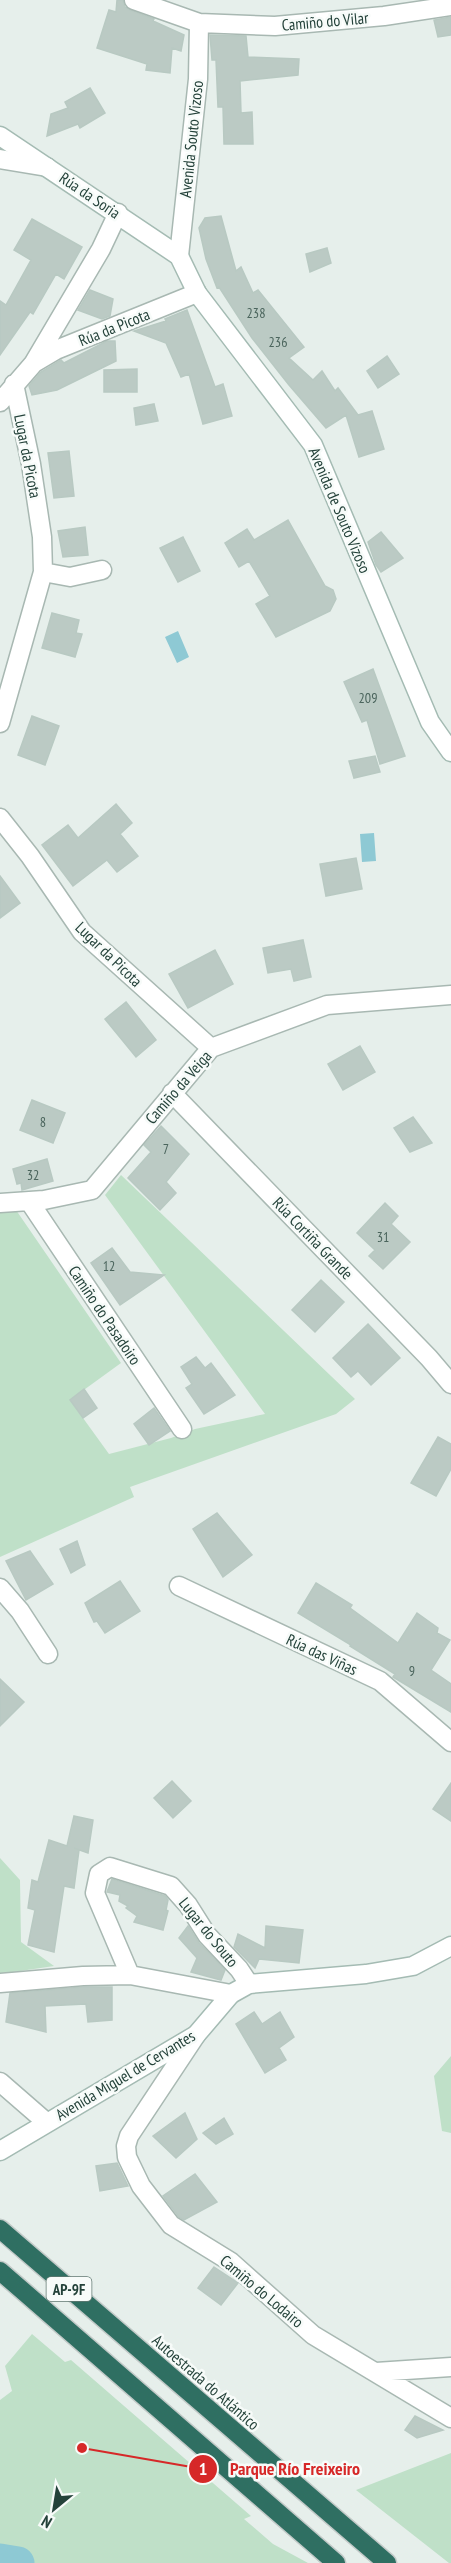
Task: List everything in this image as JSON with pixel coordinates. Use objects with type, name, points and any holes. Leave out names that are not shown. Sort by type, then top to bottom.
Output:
[{"type":"highway","name":"Autoestrada do Atlántico","points":[[0,2229],[273,2467],[387,2563]]},
{"type":"highway","name":"AP-9F","points":[[0,2271],[336,2563]]},
{"type":"street","name":"Camiño do Vilar","points":[[134,0],[199,23],[275,26],[384,16],[451,6]]},
{"type":"street","name":"Avenida Souto Vizoso","points":[[178,256],[198,79],[199,23]]},
{"type":"street","name":"Rúa da Soria","points":[[0,136],[118,213],[178,256]]},
{"type":"street","points":[[0,159],[49,167]]},
{"type":"street","points":[[0,402],[33,364],[101,249],[118,213]]},
{"type":"street","name":"Avenida de Souto Vizoso","points":[[178,256],[197,293],[313,445],[430,722],[451,752]]},
{"type":"street","name":"Rúa da Picota","points":[[33,364],[56,350],[197,293]]},
{"type":"street","name":"Lugar da Picota","points":[[0,723],[43,572],[42,537],[31,464],[14,384]]},
{"type":"street","points":[[43,572],[70,577],[102,570]]},
{"type":"street","name":"Lugar da Picota","points":[[0,818],[30,856],[81,932],[211,1048]]},
{"type":"street","name":"Camiño da Veiga","points":[[0,1203],[29,1201],[92,1190],[211,1048],[327,1005],[451,995]]},
{"type":"street","name":"Rúa Cortiña Grande","points":[[172,1093],[429,1358],[451,1384]]},
{"type":"street","name":"Camiño do Pasadoiro","points":[[29,1201],[182,1429]]},
{"type":"street","name":"Rúa das Viñas","points":[[179,1586],[380,1681],[451,1742]]},
{"type":"street","points":[[0,1588],[20,1611],[48,1654]]},
{"type":"street","name":"Lugar do Souto","points":[[130,1975],[95,1893],[99,1874],[110,1867],[171,1886],[188,1905],[207,1935],[249,1984]]},
{"type":"street","name":"Avenida Miguel de Cervantes","points":[[0,2151],[196,2035],[231,1994],[249,1984],[366,1974],[413,1966],[451,1946]]},
{"type":"street","name":"Lugar do Souto","points":[[0,1983],[82,1976],[130,1975],[231,1994]]},
{"type":"street","name":"Camiño do Lodairo","points":[[196,2035],[129,2136],[126,2146],[127,2157],[141,2186],[171,2225],[231,2262],[313,2335],[451,2418]]},
{"type":"street","points":[[0,2082],[46,2122]]},
{"type":"street","points":[[376,2372],[451,2367]]},
{"type":"green space","points":[[121,1175],[355,1399],[336,1414],[130,1487],[134,1497],[0,1557],[0,1210],[16,1210],[121,1363],[70,1400],[109,1454],[171,1438],[195,1429],[265,1414],[105,1195]]},
{"type":"green space","points":[[0,1858],[20,1880],[21,1942],[54,1966],[0,1974]]},
{"type":"green space","points":[[451,2056],[451,2133],[442,2131],[434,2076]]},
{"type":"green space","points":[[32,2334],[65,2362],[71,2360],[251,2516],[244,2519],[273,2544],[308,2563],[0,2563],[0,2400],[12,2391],[5,2366]]},
{"type":"green space","points":[[451,2453],[451,2563],[449,2563],[356,2490]]},
{"type":"water","points":[[178,631],[189,657],[177,663],[165,637]]},
{"type":"water","points":[[374,833],[376,861],[362,862],[360,834]]},
{"type":"building","points":[[117,0],[123,0],[125,7],[130,10],[154,19],[153,21],[184,35],[181,51],[172,48],[170,73],[146,70],[147,64],[97,48],[109,10],[116,12]]},
{"type":"building","points":[[451,17],[451,35],[438,37],[434,20]]},
{"type":"building","points":[[210,35],[246,36],[248,57],[299,59],[298,75],[240,81],[241,113],[252,112],[253,144],[224,144],[223,107],[218,107],[216,60],[212,60]]},
{"type":"building","points":[[90,88],[105,113],[80,128],[78,124],[47,136],[51,114],[68,108],[65,102]]},
{"type":"building","points":[[221,216],[236,271],[241,267],[253,293],[258,290],[304,347],[289,358],[313,380],[322,371],[335,391],[338,388],[358,415],[372,411],[384,449],[359,457],[346,415],[326,428],[252,338],[219,287],[217,288],[206,259],[199,228],[205,218]]},
{"type":"building","points":[[32,219],[82,247],[64,279],[56,274],[33,314],[30,312],[0,355],[0,301],[6,305],[31,260],[14,250]]},
{"type":"building","points":[[327,248],[331,263],[310,272],[306,254]]},
{"type":"building","points":[[90,290],[113,299],[110,316],[102,319],[78,310]]},
{"type":"building","points":[[187,310],[215,387],[223,384],[232,416],[203,424],[189,374],[181,377],[166,343],[134,331],[166,321],[165,319]]},
{"type":"building","points":[[107,341],[115,341],[116,361],[57,390],[32,395],[29,386],[41,372],[61,360],[64,363]]},
{"type":"building","points":[[387,356],[399,374],[378,388],[367,371]]},
{"type":"building","points":[[137,369],[137,392],[104,392],[104,370]]},
{"type":"building","points":[[154,404],[158,421],[136,425],[134,408]]},
{"type":"building","points":[[69,451],[74,496],[54,498],[48,453]]},
{"type":"building","points":[[288,520],[325,586],[333,590],[336,599],[330,611],[276,637],[256,604],[270,596],[249,561],[239,567],[225,543],[247,529],[254,540]]},
{"type":"building","points":[[85,527],[88,555],[63,557],[58,531]]},
{"type":"building","points":[[381,532],[403,558],[381,572],[376,565],[368,542]]},
{"type":"building","points":[[183,537],[200,571],[178,582],[160,548]]},
{"type":"building","points":[[52,613],[79,620],[76,633],[82,634],[75,657],[42,648]]},
{"type":"building","points":[[373,669],[405,756],[380,764],[367,720],[362,722],[344,682]]},
{"type":"building","points":[[32,716],[59,726],[45,765],[18,755]]},
{"type":"building","points":[[375,756],[380,772],[354,778],[349,761]]},
{"type":"building","points":[[116,804],[132,823],[120,834],[138,856],[117,872],[107,860],[73,886],[42,845],[68,825],[78,838]]},
{"type":"building","points":[[356,858],[362,889],[326,896],[320,864]]},
{"type":"building","points":[[0,876],[20,903],[0,918]]},
{"type":"building","points":[[303,940],[311,977],[294,981],[291,969],[268,973],[263,948]]},
{"type":"building","points":[[215,950],[233,984],[188,1008],[169,974]]},
{"type":"building","points":[[126,1002],[156,1040],[136,1057],[105,1019]]},
{"type":"building","points":[[360,1046],[375,1072],[343,1090],[328,1064]]},
{"type":"building","points":[[32,1100],[65,1113],[53,1143],[20,1130]]},
{"type":"building","points":[[413,1117],[432,1143],[410,1152],[394,1128]]},
{"type":"building","points":[[161,1126],[189,1154],[166,1182],[176,1193],[160,1210],[128,1178],[151,1152],[144,1145]]},
{"type":"building","points":[[47,1159],[53,1181],[22,1190],[21,1183],[17,1184],[13,1169]]},
{"type":"building","points":[[385,1203],[398,1216],[391,1224],[410,1242],[383,1269],[369,1256],[375,1250],[357,1233]]},
{"type":"building","points":[[112,1248],[130,1272],[164,1275],[120,1305],[91,1263]]},
{"type":"building","points":[[321,1280],[344,1302],[315,1332],[292,1310]]},
{"type":"building","points":[[368,1324],[400,1358],[371,1385],[358,1371],[351,1377],[333,1358]]},
{"type":"building","points":[[196,1357],[205,1368],[211,1363],[235,1395],[204,1414],[186,1388],[192,1384],[181,1367]]},
{"type":"building","points":[[84,1389],[97,1408],[83,1418],[70,1400]]},
{"type":"building","points":[[154,1408],[170,1431],[149,1445],[134,1424]]},
{"type":"building","points":[[438,1437],[451,1444],[451,1469],[436,1496],[411,1483]]},
{"type":"building","points":[[217,1513],[252,1555],[223,1577],[193,1529]]},
{"type":"building","points":[[77,1541],[85,1565],[71,1573],[60,1549]]},
{"type":"building","points":[[30,1551],[53,1584],[26,1600],[6,1561]]},
{"type":"building","points":[[120,1581],[140,1611],[105,1633],[97,1621],[94,1622],[85,1603]]},
{"type":"building","points":[[316,1583],[352,1605],[350,1608],[398,1643],[417,1613],[438,1628],[437,1633],[450,1640],[431,1670],[451,1684],[451,1712],[393,1677],[395,1674],[298,1613]]},
{"type":"building","points":[[0,1679],[24,1702],[0,1726]]},
{"type":"building","points":[[172,1781],[191,1801],[173,1818],[154,1798]]},
{"type":"building","points":[[451,1783],[451,1821],[433,1809]]},
{"type":"building","points":[[74,1816],[93,1820],[88,1853],[74,1848],[79,1850],[74,1888],[64,1886],[54,1952],[28,1945],[35,1910],[28,1908],[32,1880],[38,1882],[49,1840],[67,1846]]},
{"type":"building","points":[[112,1879],[165,1896],[168,1900],[166,1910],[168,1911],[163,1930],[134,1922],[137,1916],[126,1908],[128,1906],[119,1901],[120,1895],[107,1892]]},
{"type":"building","points":[[188,1926],[199,1943],[225,1970],[221,1980],[191,1972],[197,1958],[179,1938]]},
{"type":"building","points":[[266,1926],[303,1930],[299,1963],[259,1959],[255,1968],[234,1947],[238,1934],[265,1948]]},
{"type":"building","points":[[112,1987],[112,2020],[88,2022],[86,2004],[45,2006],[46,2032],[6,2022],[10,1993]]},
{"type":"building","points":[[254,2012],[262,2024],[280,2012],[294,2037],[279,2048],[286,2060],[265,2073],[236,2024]]},
{"type":"building","points":[[185,2113],[197,2139],[176,2158],[153,2136]]},
{"type":"building","points":[[224,2118],[233,2134],[216,2144],[203,2133]]},
{"type":"building","points":[[117,2163],[128,2186],[100,2191],[96,2166]]},
{"type":"building","points":[[195,2174],[217,2202],[184,2220],[163,2196]]},
{"type":"building","points":[[214,2267],[238,2283],[221,2305],[198,2288]]},
{"type":"building","points":[[415,2416],[443,2430],[417,2438],[405,2430]]},
{"type":"waterway","points":[[0,2560],[18,2563]]},
{"type":"place","name":"Parque Río Freixeiro","points":[[82,2448]]}]
